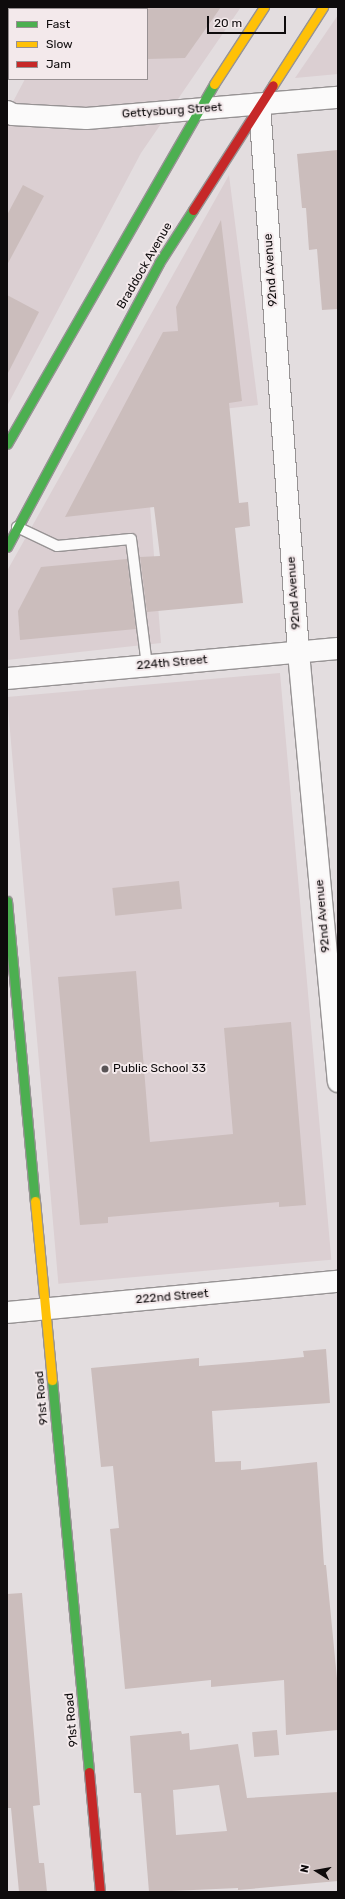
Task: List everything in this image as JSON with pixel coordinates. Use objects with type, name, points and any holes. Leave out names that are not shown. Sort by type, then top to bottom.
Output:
[{"type":"main road","points":[[7,444],[198,109],[264,7]]},
{"type":"main road","name":"Braddock Avenue","points":[[7,547],[45,472],[159,263],[323,7]]},
{"type":"main road","name":"91st Road","points":[[7,902],[100,1892]]},
{"type":"street","name":"Gettysburg Street","points":[[7,111],[12,114],[86,118],[259,105],[338,97]]},
{"type":"street","name":"92nd Avenue","points":[[259,105],[298,652],[338,1081]]},
{"type":"street","name":"224th Street","points":[[7,678],[338,648]]},
{"type":"street","name":"222nd Street","points":[[7,1312],[338,1281]]},
{"type":"lane","points":[[18,527],[57,546],[131,539],[148,665]]},
{"type":"shaded area","points":[[241,7],[141,153],[7,406],[7,113],[24,80],[148,80],[148,8],[82,8]]},
{"type":"shaded area","points":[[338,15],[338,74],[295,78]]},
{"type":"shaded area","points":[[229,175],[258,405],[143,418],[161,643],[7,660],[7,571]]},
{"type":"shaded area","points":[[280,673],[331,1260],[58,1284],[7,697]]},
{"type":"building","points":[[221,7],[185,58],[148,59],[147,8]]},
{"type":"building","points":[[338,150],[338,309],[322,310],[317,249],[309,250],[306,208],[302,208],[297,154]]},
{"type":"building","points":[[23,185],[44,196],[7,265],[7,215]]},
{"type":"building","points":[[221,220],[242,401],[229,403],[239,503],[248,502],[250,526],[235,528],[243,603],[147,612],[140,557],[160,556],[154,507],[65,517],[163,332],[178,331],[176,307]]},
{"type":"building","points":[[7,295],[39,312],[7,375]]},
{"type":"building","points":[[127,559],[136,629],[20,640],[18,611],[41,567]]},
{"type":"building","points":[[179,881],[182,909],[115,916],[112,888]]},
{"type":"building","name":"Public School 33","points":[[136,971],[150,1142],[233,1134],[224,1028],[291,1022],[306,1205],[279,1207],[279,1202],[108,1217],[108,1223],[80,1225],[58,977]]},
{"type":"building","points":[[326,1349],[330,1403],[212,1411],[215,1462],[241,1461],[241,1470],[317,1462],[324,1565],[326,1565],[338,1689],[338,1730],[286,1735],[284,1680],[211,1687],[211,1680],[125,1689],[110,1529],[119,1528],[113,1466],[101,1467],[91,1368],[199,1358],[199,1366],[304,1357],[303,1351]]},
{"type":"building","points":[[22,1593],[40,1805],[33,1806],[39,1863],[44,1863],[47,1892],[19,1892],[11,1808],[7,1808],[7,1594]]},
{"type":"building","points":[[277,1730],[279,1755],[254,1757],[252,1732]]},
{"type":"building","points":[[181,1731],[182,1734],[189,1733],[190,1750],[238,1744],[247,1798],[338,1792],[338,1881],[238,1890],[238,1888],[149,1892],[141,1793],[134,1793],[130,1736]],"holes":[[[219,1785],[227,1831],[176,1835],[173,1790]]]},
{"type":"traffic: fast","points":[[7,444],[214,84]]},
{"type":"traffic: fast","points":[[7,547],[159,263],[193,210]]},
{"type":"traffic: fast","points":[[7,901],[35,1201]]},
{"type":"traffic: fast","points":[[52,1380],[89,1772]]},
{"type":"traffic: slow","points":[[214,84],[264,7]]},
{"type":"traffic: slow","points":[[273,85],[323,7]]},
{"type":"traffic: slow","points":[[35,1201],[52,1380]]},
{"type":"traffic: jam","points":[[193,210],[273,85]]},
{"type":"traffic: jam","points":[[89,1772],[100,1892]]},
{"type":"place","name":"Public School 33","points":[[105,1069]]}]
